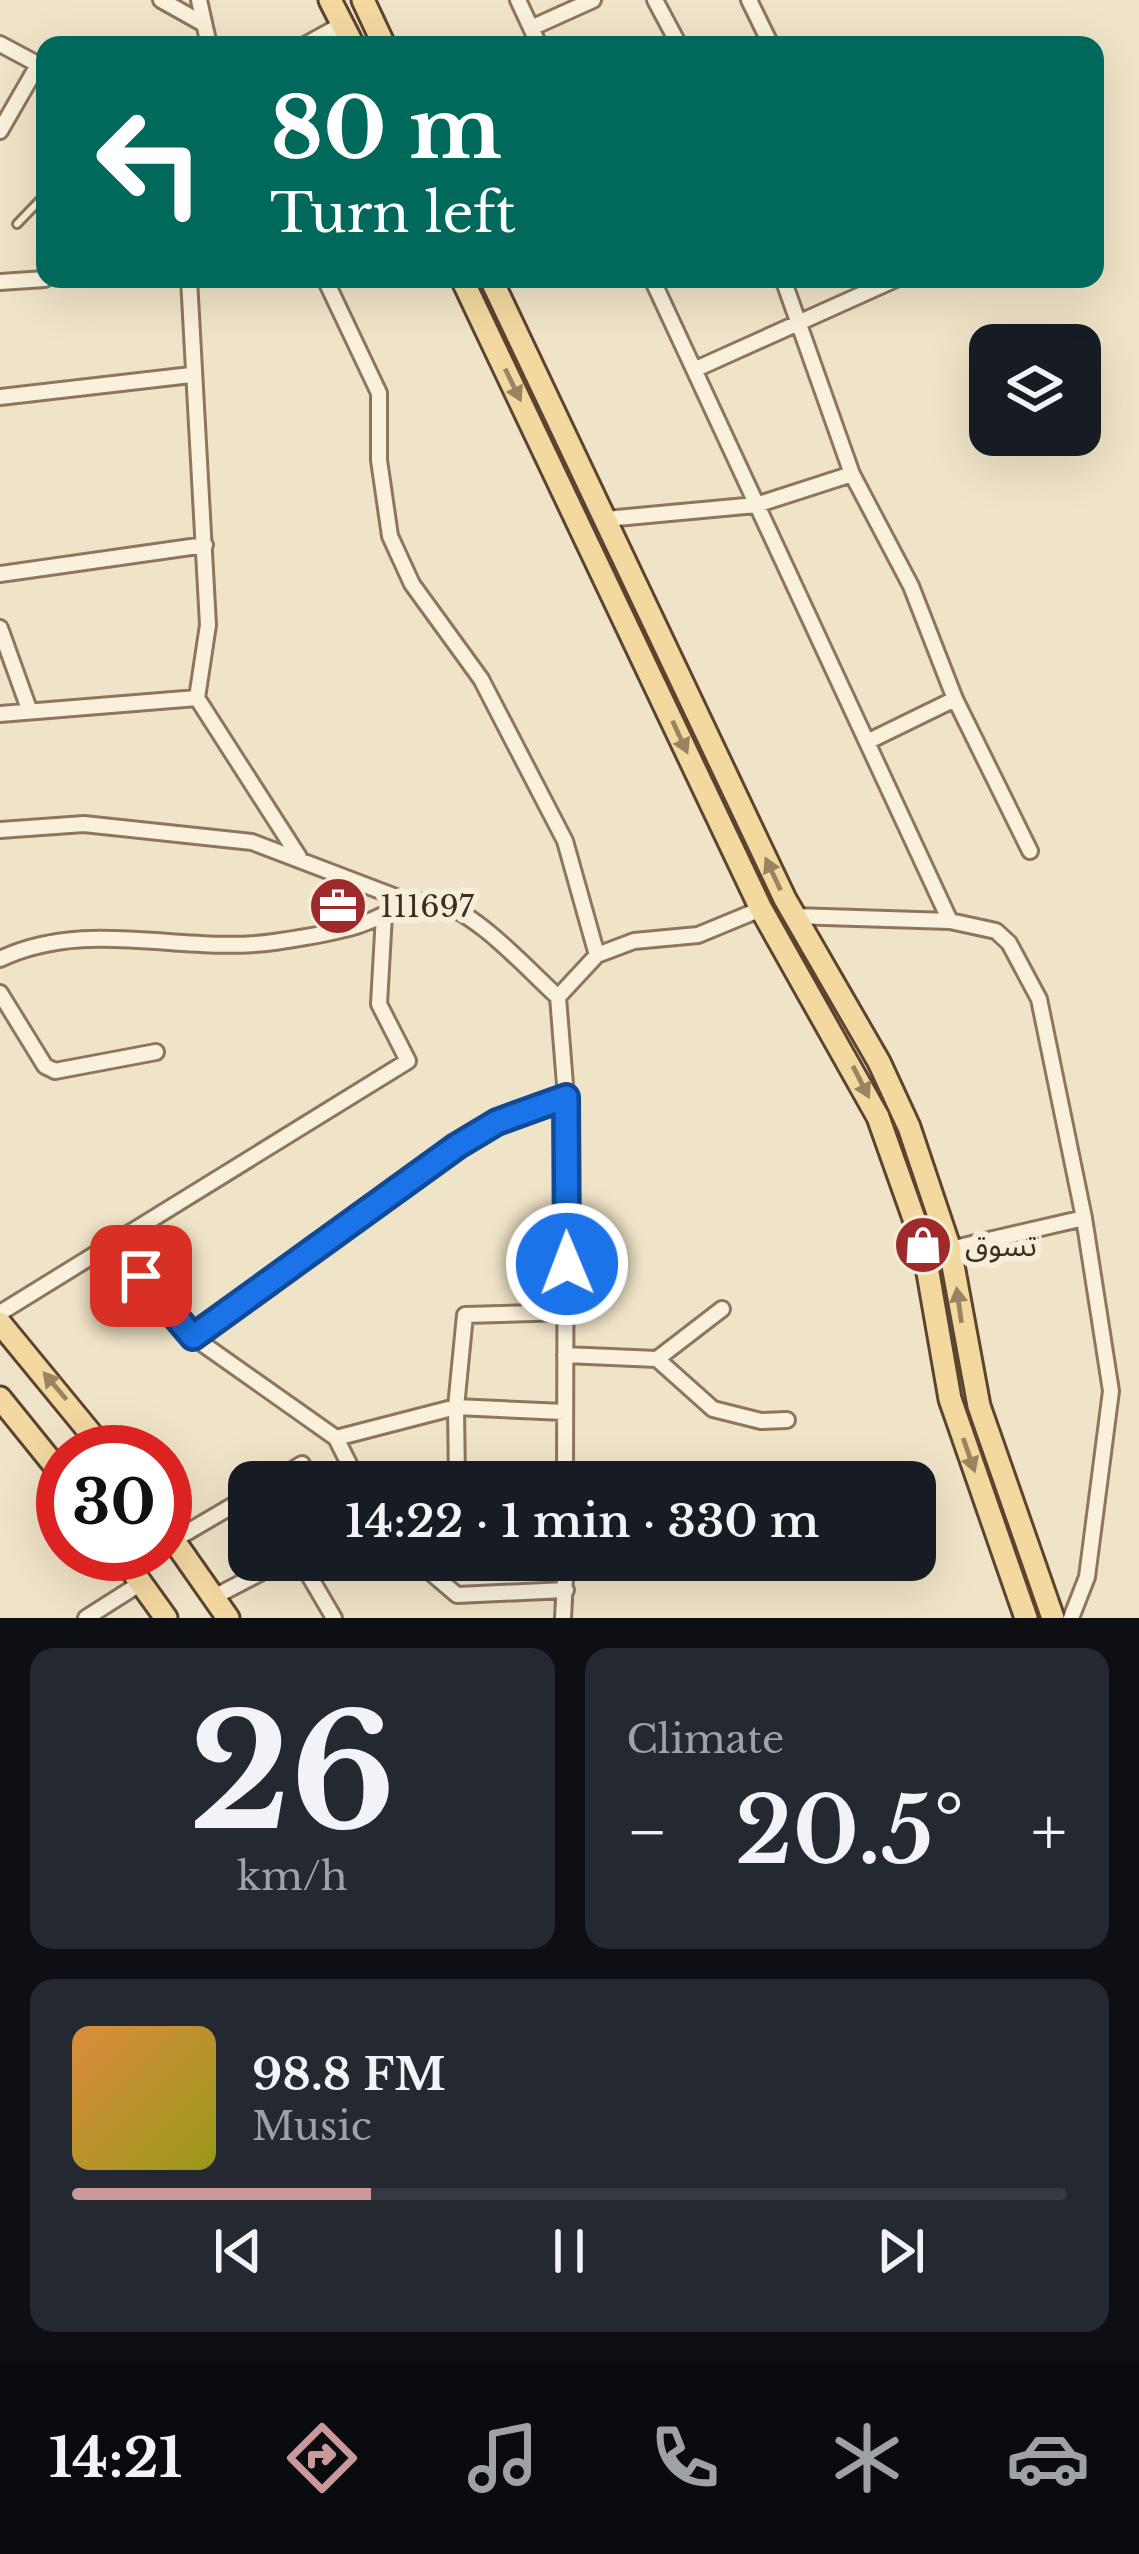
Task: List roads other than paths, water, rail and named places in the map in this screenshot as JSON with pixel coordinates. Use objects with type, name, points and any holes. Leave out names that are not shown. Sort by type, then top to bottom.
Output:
[{"type":"main road","points":[[330,0],[349,36]]},
{"type":"main road","points":[[363,0],[380,36]]},
{"type":"main road","points":[[466,288],[761,909],[849,1059],[899,1171],[922,1244],[950,1399],[1026,1618]]},
{"type":"main road","points":[[495,288],[794,916],[892,1087],[928,1173],[950,1249],[979,1406],[1053,1618]]},
{"type":"main road","points":[[0,1323],[84,1425]]},
{"type":"main road","points":[[0,1398],[36,1443]]},
{"type":"main road","points":[[192,1566],[228,1618]]},
{"type":"main road","points":[[141,1583],[166,1618]]},
{"type":"street","points":[[161,0],[202,23]]},
{"type":"street","points":[[199,0],[206,36]]},
{"type":"street","points":[[518,0],[535,36]]},
{"type":"street","points":[[531,28],[593,0]]},
{"type":"street","points":[[655,0],[674,36]]},
{"type":"street","points":[[749,0],[767,36]]},
{"type":"street","points":[[321,36],[343,24]]},
{"type":"street","points":[[0,44],[36,63]]},
{"type":"street","points":[[0,131],[36,75]]},
{"type":"street","points":[[0,282],[36,280]]},
{"type":"street","points":[[189,288],[207,640],[196,698],[299,857]]},
{"type":"street","points":[[329,288],[379,393],[379,460],[390,536],[412,584],[481,679],[565,841],[597,956]]},
{"type":"street","points":[[656,288],[871,740],[950,921]]},
{"type":"street","points":[[786,288],[852,474],[923,611],[955,699],[1030,851]]},
{"type":"street","points":[[696,369],[798,318],[873,288]]},
{"type":"street","points":[[0,397],[191,375]]},
{"type":"street","points":[[606,519],[756,506],[852,474]]},
{"type":"street","points":[[0,574],[205,544]]},
{"type":"street","points":[[0,628],[29,710]]},
{"type":"street","points":[[0,714],[196,698]]},
{"type":"street","points":[[871,740],[955,699]]},
{"type":"street","points":[[0,830],[84,824],[271,845],[412,903]]},
{"type":"street","points":[[0,958],[38,944],[80,939],[271,942],[384,915],[412,903],[434,902],[457,909],[558,997],[566,1097],[565,1461]]},
{"type":"street","points":[[558,997],[597,956],[634,941],[698,934],[761,909]]},
{"type":"street","points":[[0,1313],[408,1061],[377,993],[384,915]]},
{"type":"street","points":[[794,916],[950,921],[996,931],[1027,972],[1039,999],[1084,1218],[1112,1390],[1087,1577],[1071,1618]]},
{"type":"street","points":[[0,992],[45,1066],[55,1071],[156,1052]]},
{"type":"street","points":[[193,1337],[457,1146],[497,1122],[566,1097]]},
{"type":"street","points":[[950,1249],[1084,1218]]},
{"type":"street","points":[[114,1246],[193,1337],[336,1438],[348,1461]]},
{"type":"street","points":[[657,1359],[722,1309]]},
{"type":"street","points":[[457,1461],[456,1407],[465,1316],[567,1312]]},
{"type":"street","points":[[565,1354],[657,1359],[713,1409],[761,1421],[787,1420]]},
{"type":"street","points":[[336,1438],[456,1407],[564,1412]]},
{"type":"street","points":[[192,1523],[228,1506]]},
{"type":"street","points":[[214,1598],[246,1581]]},
{"type":"street","points":[[312,1581],[334,1618]]},
{"type":"street","points":[[441,1581],[457,1595],[566,1590]]},
{"type":"street","points":[[563,1618],[566,1581]]},
{"type":"street","points":[[86,1618],[141,1583]]},
{"type":"lane","points":[[17,224],[36,204]]},
{"type":"place","name":"111697","points":[[338,906]]},
{"type":"place","name":"تسوق","points":[[923,1245]]}]
